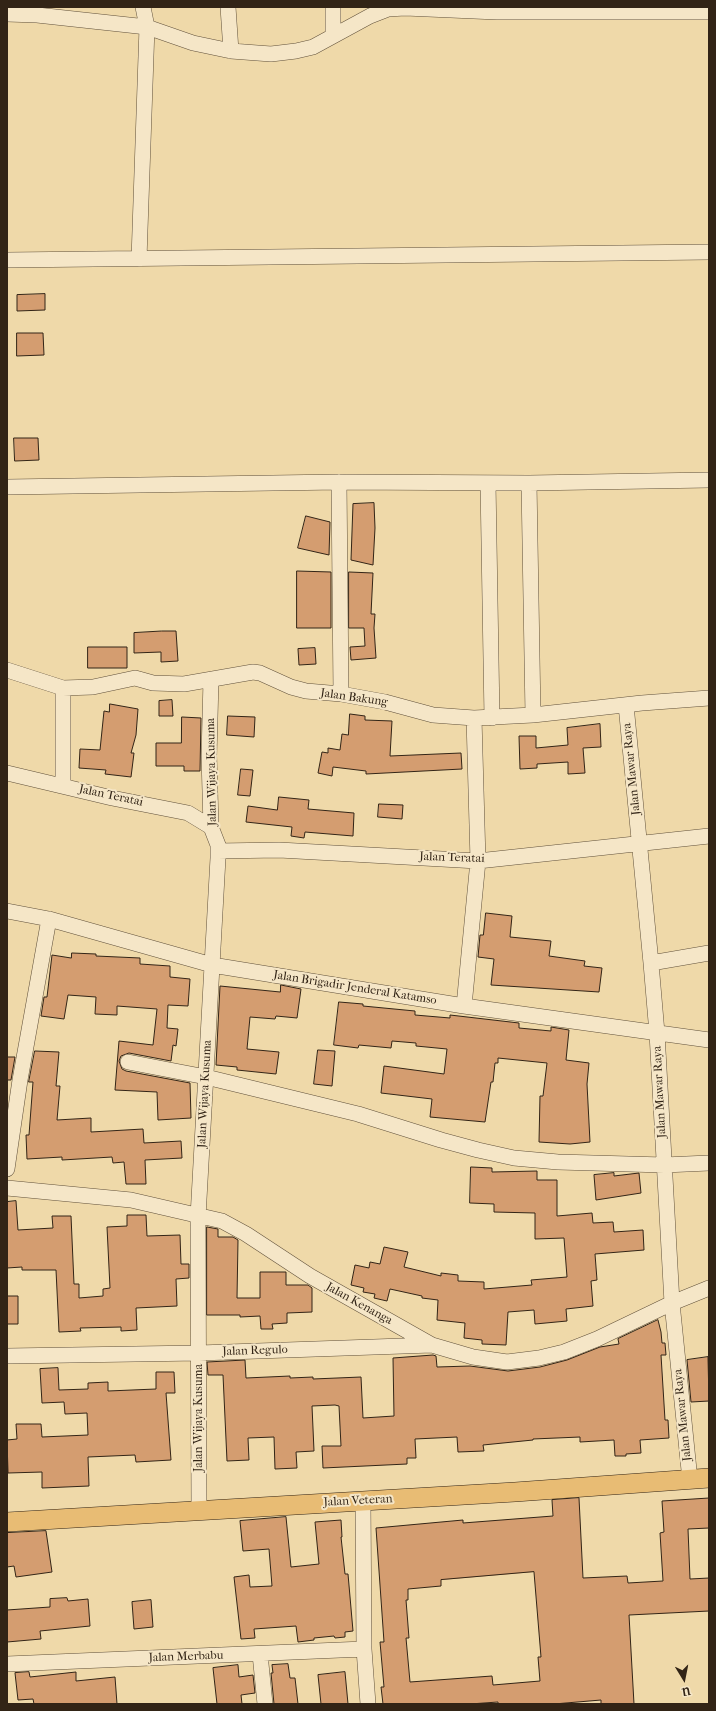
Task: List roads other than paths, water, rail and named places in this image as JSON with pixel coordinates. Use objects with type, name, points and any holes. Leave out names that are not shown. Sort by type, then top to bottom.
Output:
[{"type":"main road","name":"Jalan Veteran","points":[[7,1522],[363,1501],[709,1478]]},
{"type":"street","points":[[139,259],[147,27],[143,7]]},
{"type":"street","points":[[228,7],[231,51]]},
{"type":"street","points":[[333,7],[333,36]]},
{"type":"street","points":[[7,14],[37,14],[147,27],[194,43],[231,51],[271,54],[296,52],[313,47],[370,16],[388,9],[709,12]]},
{"type":"street","points":[[7,260],[709,252]]},
{"type":"street","points":[[7,487],[339,482],[529,483],[709,480]]},
{"type":"street","points":[[339,482],[341,694]]},
{"type":"street","points":[[488,483],[492,718]]},
{"type":"street","points":[[529,483],[533,716]]},
{"type":"street","name":"Jalan Bakung","points":[[7,670],[64,688],[93,687],[136,678],[165,684],[184,684],[252,672],[260,673],[291,687],[306,691],[341,694],[391,704],[433,715],[474,718],[533,716],[626,705],[709,698]]},
{"type":"street","name":"Jalan Wijaya Kusuma","points":[[199,1510],[198,1217],[218,851],[218,845],[211,827],[209,756],[211,680]]},
{"type":"street","points":[[63,786],[64,688]]},
{"type":"street","name":"Jalan Mawar Raya","points":[[626,705],[657,1033],[672,1303],[690,1480]]},
{"type":"street","points":[[464,1006],[478,861],[474,718]]},
{"type":"street","name":"Jalan Teratai","points":[[7,773],[112,798],[188,813],[211,827]]},
{"type":"street","name":"Jalan Teratai","points":[[218,851],[279,850],[478,861],[709,836]]},
{"type":"street","name":"Jalan Brigadir Jenderal Katamso","points":[[7,911],[48,919],[212,965],[464,1006],[709,1040]]},
{"type":"street","points":[[7,1170],[20,1080],[48,919]]},
{"type":"street","points":[[651,964],[709,953]]},
{"type":"street","points":[[128,1062],[206,1077],[358,1114],[463,1146],[514,1158],[558,1162],[664,1165],[709,1163]]},
{"type":"street","name":"Jalan Kenanga","points":[[7,1188],[131,1200],[198,1217],[222,1221],[246,1234],[310,1276],[432,1345],[473,1357],[507,1362],[539,1358],[564,1352],[597,1339],[672,1303],[709,1288]]},
{"type":"street","name":"Jalan Regulo","points":[[7,1356],[199,1353],[432,1345]]},
{"type":"street","points":[[363,1501],[364,1649],[368,1704]]},
{"type":"street","name":"Jalan Merbabu","points":[[7,1664],[364,1649]]},
{"type":"street","points":[[260,1654],[265,1704]]}]
